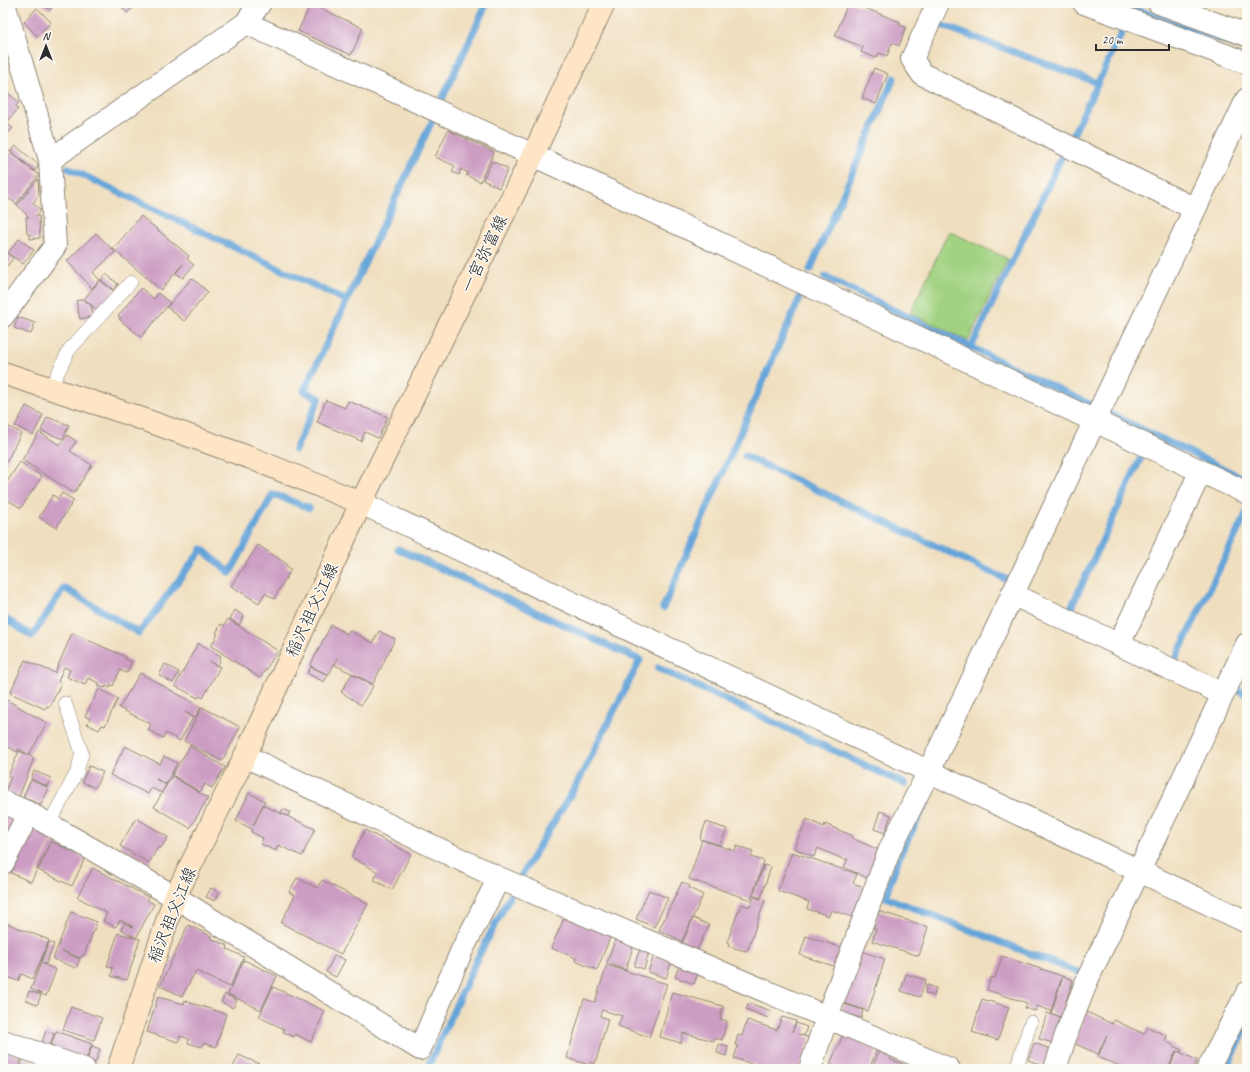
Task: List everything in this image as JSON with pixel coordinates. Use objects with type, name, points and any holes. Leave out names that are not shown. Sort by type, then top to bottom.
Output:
[{"type":"main road","name":"一宮弥富線","points":[[361,503],[533,155],[604,3]]},
{"type":"main road","points":[[3,373],[123,412],[250,458],[361,503]]},
{"type":"main road","name":"稲沢祖父江線","points":[[118,1069],[175,897],[245,756],[361,503]]},
{"type":"street","points":[[3,316],[55,246],[50,160],[4,3]]},
{"type":"street","points":[[50,160],[246,23],[260,3]]},
{"type":"street","points":[[938,3],[912,60],[922,74],[1195,209]]},
{"type":"street","points":[[1084,3],[1247,63]]},
{"type":"street","points":[[1159,3],[1247,35]]},
{"type":"street","points":[[246,23],[533,155],[1247,493]]},
{"type":"street","points":[[810,1069],[890,849],[1247,99]]},
{"type":"street","points":[[1119,644],[1201,471]]},
{"type":"street","points":[[361,503],[1247,922]]},
{"type":"street","points":[[1012,594],[1223,694]]},
{"type":"street","points":[[1055,1069],[1067,1032],[1088,978],[1247,644]]},
{"type":"street","points":[[245,756],[499,878],[949,1069]]},
{"type":"street","points":[[3,802],[29,813],[49,824],[175,897],[420,1049],[462,950],[499,878]]},
{"type":"street","points":[[3,863],[29,813]]},
{"type":"street","points":[[1208,1069],[1247,993]]},
{"type":"street","points":[[3,1041],[84,1069]]},
{"type":"lane","points":[[50,388],[69,350],[131,282]]},
{"type":"lane","points":[[49,824],[77,772],[82,753],[65,703]]},
{"type":"lane","points":[[1016,1069],[1031,1022]]},
{"type":"green space","points":[[949,231],[1008,259],[968,341],[910,313]]},
{"type":"building","points":[[40,3],[55,3],[50,10]]},
{"type":"building","points":[[118,3],[138,3],[127,13]]},
{"type":"building","points":[[848,3],[852,3],[900,22],[899,25],[906,27],[899,46],[892,43],[887,56],[879,53],[876,58],[861,52],[863,47],[835,36]]},
{"type":"building","points":[[311,4],[363,28],[351,55],[298,31]]},
{"type":"building","points":[[37,8],[51,22],[37,36],[24,22]]},
{"type":"building","points":[[874,68],[888,74],[876,104],[862,98]]},
{"type":"building","points":[[3,89],[19,102],[16,106],[18,109],[3,127]]},
{"type":"building","points":[[7,123],[13,128],[3,139],[3,128]]},
{"type":"building","points":[[448,130],[494,152],[480,182],[466,175],[468,173],[461,169],[459,175],[452,172],[455,166],[435,157]]},
{"type":"building","points":[[3,146],[39,175],[16,204],[3,194]]},
{"type":"building","points":[[16,146],[39,165],[35,171],[11,151]]},
{"type":"building","points":[[492,161],[508,169],[499,188],[483,180]]},
{"type":"building","points":[[38,179],[39,195],[33,203],[41,210],[36,216],[39,216],[40,238],[30,239],[30,234],[27,234],[26,217],[29,217],[17,205]]},
{"type":"building","points":[[141,216],[189,256],[187,259],[194,265],[183,278],[176,273],[183,264],[161,290],[113,249]]},
{"type":"building","points":[[96,233],[115,252],[93,273],[100,280],[92,288],[67,261]]},
{"type":"building","points":[[19,239],[34,250],[23,264],[8,253]]},
{"type":"building","points":[[6,252],[13,258],[3,272],[3,256]]},
{"type":"building","points":[[106,274],[118,284],[113,290],[101,280]]},
{"type":"building","points":[[192,278],[208,292],[184,321],[167,307]]},
{"type":"building","points":[[100,280],[116,293],[100,312],[84,299]]},
{"type":"building","points":[[141,288],[154,299],[158,293],[170,303],[141,337],[119,319],[121,318],[118,316]]},
{"type":"building","points":[[83,299],[91,305],[93,316],[80,319],[76,301]]},
{"type":"building","points":[[18,317],[35,323],[31,334],[14,328]]},
{"type":"building","points":[[326,400],[345,408],[348,401],[388,417],[378,438],[365,432],[361,441],[317,422]]},
{"type":"building","points":[[26,406],[43,415],[33,435],[15,426]]},
{"type":"building","points":[[47,417],[69,425],[63,439],[41,431]]},
{"type":"building","points":[[3,424],[21,433],[6,463],[3,462]]},
{"type":"building","points":[[39,432],[60,445],[67,435],[76,441],[70,451],[92,465],[74,493],[22,460]]},
{"type":"building","points":[[20,462],[42,476],[21,508],[3,497],[3,488]]},
{"type":"building","points":[[62,493],[74,500],[56,528],[39,517],[53,495],[58,499]]},
{"type":"building","points":[[258,545],[287,564],[286,566],[291,569],[274,599],[265,593],[259,603],[231,586]]},
{"type":"building","points":[[235,610],[244,616],[239,625],[230,619]]},
{"type":"building","points":[[228,619],[278,651],[260,678],[211,646],[218,634],[216,633],[221,624],[224,626]]},
{"type":"building","points":[[331,625],[347,634],[349,630],[373,643],[379,631],[395,639],[373,684],[335,665],[337,658],[329,675],[310,666]]},
{"type":"building","points":[[72,633],[126,657],[125,659],[132,662],[127,673],[120,670],[113,686],[111,684],[110,688],[106,686],[105,688],[98,686],[99,683],[88,678],[85,685],[67,677],[70,670],[64,667],[58,681],[61,683],[50,707],[47,706],[45,709],[10,693],[25,660],[55,673]]},
{"type":"building","points":[[198,643],[221,656],[218,666],[220,667],[203,698],[200,696],[198,698],[175,686]]},
{"type":"building","points":[[165,664],[179,672],[173,683],[159,675]]},
{"type":"building","points":[[311,667],[328,675],[324,682],[307,673]]},
{"type":"building","points":[[140,673],[201,707],[195,718],[185,712],[193,718],[180,741],[166,733],[163,738],[148,730],[151,724],[119,708]]},
{"type":"building","points":[[352,674],[373,686],[361,705],[341,692]]},
{"type":"building","points":[[99,689],[118,699],[105,726],[102,725],[99,730],[87,724],[90,719],[85,716]]},
{"type":"building","points":[[5,699],[47,723],[29,755],[19,749],[17,752],[3,744],[3,702]]},
{"type":"building","points":[[202,707],[240,727],[222,761],[184,741]]},
{"type":"building","points":[[125,746],[160,764],[164,756],[177,763],[166,784],[156,779],[166,785],[162,792],[172,776],[208,798],[190,828],[154,807],[162,793],[151,788],[148,794],[110,775]]},
{"type":"building","points":[[190,746],[225,767],[212,788],[205,784],[200,792],[172,775]]},
{"type":"building","points":[[19,751],[34,758],[19,797],[5,791],[11,777],[8,776]]},
{"type":"building","points":[[89,766],[103,772],[95,788],[82,782]]},
{"type":"building","points":[[34,771],[51,778],[47,786],[31,779]]},
{"type":"building","points":[[31,780],[49,788],[41,805],[23,797]]},
{"type":"building","points":[[249,793],[265,801],[263,805],[315,829],[302,856],[278,845],[276,851],[261,844],[263,838],[251,832],[252,829],[236,821]]},
{"type":"building","points":[[283,809],[290,812],[288,816],[281,813]]},
{"type":"building","points":[[880,811],[891,815],[885,833],[874,829]]},
{"type":"building","points":[[3,812],[16,818],[9,833],[3,831]]},
{"type":"building","points":[[136,818],[168,837],[161,848],[158,847],[149,863],[120,846]]},
{"type":"building","points":[[807,819],[824,827],[825,824],[853,836],[852,838],[879,850],[867,878],[844,867],[848,859],[843,859],[818,848],[814,857],[794,848]]},
{"type":"building","points":[[706,822],[727,829],[720,845],[700,839]]},
{"type":"building","points":[[33,827],[53,836],[31,882],[11,873]]},
{"type":"building","points":[[365,830],[411,854],[392,890],[374,880],[378,872],[351,857]]},
{"type":"building","points":[[702,840],[735,851],[737,846],[753,851],[751,857],[764,861],[751,900],[689,879]]},
{"type":"building","points":[[52,842],[85,858],[72,886],[38,870]]},
{"type":"building","points":[[792,852],[857,874],[853,883],[864,887],[853,917],[831,910],[829,916],[807,909],[809,902],[778,891]]},
{"type":"building","points":[[764,865],[771,867],[761,898],[753,895]]},
{"type":"building","points":[[93,868],[148,897],[147,900],[154,904],[136,938],[121,929],[125,923],[133,927],[120,920],[116,927],[103,921],[107,913],[77,897]]},
{"type":"building","points":[[297,878],[317,888],[322,880],[368,904],[341,954],[281,923],[295,895],[289,892]]},
{"type":"building","points":[[682,882],[690,886],[689,888],[703,895],[682,941],[659,930]]},
{"type":"building","points":[[211,888],[219,892],[215,901],[206,897]]},
{"type":"building","points":[[649,890],[668,898],[654,927],[636,919]]},
{"type":"building","points":[[754,897],[765,900],[748,949],[745,951],[728,946],[729,943],[727,942],[741,904],[750,907]]},
{"type":"building","points":[[879,911],[928,927],[919,956],[872,941],[876,929],[873,928]]},
{"type":"building","points":[[71,912],[97,922],[84,955],[82,955],[81,958],[62,951],[80,959],[76,968],[53,959]]},
{"type":"building","points":[[566,914],[612,933],[597,970],[575,961],[576,958],[551,948]]},
{"type":"building","points":[[693,918],[709,925],[697,950],[682,943]]},
{"type":"building","points":[[3,922],[49,940],[33,979],[21,974],[18,981],[3,975],[6,968],[3,967]]},
{"type":"building","points":[[188,925],[211,936],[210,938],[228,946],[227,949],[244,957],[230,987],[196,971],[182,996],[160,986]]},
{"type":"building","points":[[118,933],[140,939],[127,980],[111,976],[113,968],[107,966]]},
{"type":"building","points":[[806,936],[843,948],[836,967],[800,955]]},
{"type":"building","points":[[616,937],[634,943],[626,970],[607,963]]},
{"type":"building","points":[[49,942],[54,944],[46,964],[41,962]]},
{"type":"building","points":[[641,946],[650,949],[644,969],[634,966]]},
{"type":"building","points":[[861,951],[885,959],[868,1011],[844,1003]]},
{"type":"building","points":[[335,955],[345,960],[336,977],[326,972]]},
{"type":"building","points":[[654,955],[672,961],[666,978],[648,972]]},
{"type":"building","points":[[1002,956],[1062,976],[1051,1011],[1037,1006],[1035,1011],[1025,1008],[1027,1003],[987,990],[991,977],[995,978]]},
{"type":"building","points":[[244,960],[277,976],[261,1010],[228,994]]},
{"type":"building","points":[[41,963],[56,970],[46,996],[31,989]]},
{"type":"building","points":[[680,963],[699,969],[694,984],[675,977]]},
{"type":"building","points":[[607,965],[667,984],[649,1037],[618,1026],[622,1016],[602,1010],[600,1016],[608,1019],[595,1064],[590,1062],[589,1065],[567,1058],[584,999],[595,1002]]},
{"type":"building","points":[[906,974],[926,980],[920,997],[901,991]]},
{"type":"building","points":[[1063,976],[1073,980],[1061,1017],[1051,1013]]},
{"type":"building","points":[[927,985],[936,988],[934,996],[925,993]]},
{"type":"building","points":[[273,987],[325,1011],[311,1042],[295,1034],[294,1037],[283,1032],[284,1029],[259,1017]]},
{"type":"building","points":[[29,991],[41,995],[37,1005],[26,1000]]},
{"type":"building","points":[[672,992],[723,1006],[720,1019],[727,1021],[722,1040],[715,1038],[714,1041],[683,1033],[681,1043],[660,1037]]},
{"type":"building","points":[[225,994],[237,1000],[233,1008],[221,1002]]},
{"type":"building","points":[[158,997],[184,1004],[185,1001],[226,1014],[216,1047],[203,1043],[202,1047],[188,1043],[189,1039],[180,1036],[178,1042],[147,1032]]},
{"type":"building","points":[[982,999],[1009,1007],[998,1040],[972,1032]]},
{"type":"building","points":[[749,1003],[771,1011],[768,1018],[746,1009]]},
{"type":"building","points":[[844,1004],[863,1010],[861,1018],[841,1012]]},
{"type":"building","points":[[71,1007],[102,1018],[94,1040],[63,1030]]},
{"type":"building","points":[[1087,1012],[1112,1024],[1114,1020],[1144,1034],[1148,1027],[1167,1036],[1165,1041],[1182,1050],[1181,1052],[1176,1051],[1168,1069],[1127,1069],[1098,1057],[1107,1035],[1098,1054],[1073,1043]]},
{"type":"building","points":[[1047,1013],[1061,1018],[1053,1043],[1039,1039]]},
{"type":"building","points":[[782,1017],[796,1021],[792,1032],[796,1023],[807,1027],[804,1036],[810,1038],[800,1069],[767,1069],[734,1058],[738,1046],[735,1045],[738,1035],[742,1036],[747,1020],[777,1030]]},
{"type":"building","points":[[46,1031],[54,1034],[49,1047],[41,1045]]},
{"type":"building","points":[[56,1031],[92,1044],[86,1060],[50,1048]]},
{"type":"building","points":[[843,1035],[877,1050],[869,1069],[842,1069],[830,1064]]},
{"type":"building","points":[[1034,1043],[1051,1049],[1045,1066],[1028,1060]]},
{"type":"building","points":[[719,1044],[728,1046],[726,1056],[717,1053]]},
{"type":"building","points":[[92,1046],[100,1049],[95,1063],[87,1060]]},
{"type":"building","points":[[3,1050],[22,1057],[17,1069],[3,1069]]},
{"type":"building","points":[[1177,1051],[1197,1060],[1194,1069],[1169,1069]]},
{"type":"building","points":[[879,1052],[891,1057],[890,1059],[914,1069],[871,1069]]},
{"type":"building","points":[[239,1055],[270,1069],[232,1069]]},
{"type":"building","points":[[24,1058],[37,1063],[35,1069],[20,1069]]},
{"type":"building","points":[[38,1063],[48,1067],[47,1069],[36,1069]]},
{"type":"waterway","points":[[442,99],[487,3]]},
{"type":"waterway","points":[[1119,3],[1247,49]]},
{"type":"waterway","points":[[938,24],[1098,83]]},
{"type":"waterway","points":[[1071,139],[1124,28]]},
{"type":"waterway","points":[[810,270],[894,78]]},
{"type":"waterway","points":[[295,450],[319,398],[304,391],[434,117]]},
{"type":"waterway","points":[[971,348],[1063,154]]},
{"type":"waterway","points":[[68,168],[347,301]]},
{"type":"waterway","points":[[825,277],[1089,404]]},
{"type":"waterway","points":[[663,608],[801,295]]},
{"type":"waterway","points":[[1112,415],[1247,480]]},
{"type":"waterway","points":[[1070,610],[1144,451]]},
{"type":"waterway","points":[[745,456],[1010,581]]},
{"type":"waterway","points":[[3,617],[32,636],[64,588],[139,633],[202,549],[230,573],[273,494],[309,508]]},
{"type":"waterway","points":[[1175,660],[1247,512]]},
{"type":"waterway","points":[[398,549],[640,660],[577,784],[521,876]]},
{"type":"waterway","points":[[658,668],[905,784]]},
{"type":"waterway","points":[[1235,689],[1247,694]]},
{"type":"waterway","points":[[926,803],[900,855],[885,897],[1080,973]]},
{"type":"waterway","points":[[427,1069],[475,963],[510,896]]},
{"type":"waterway","points":[[1227,1069],[1247,1026]]}]
